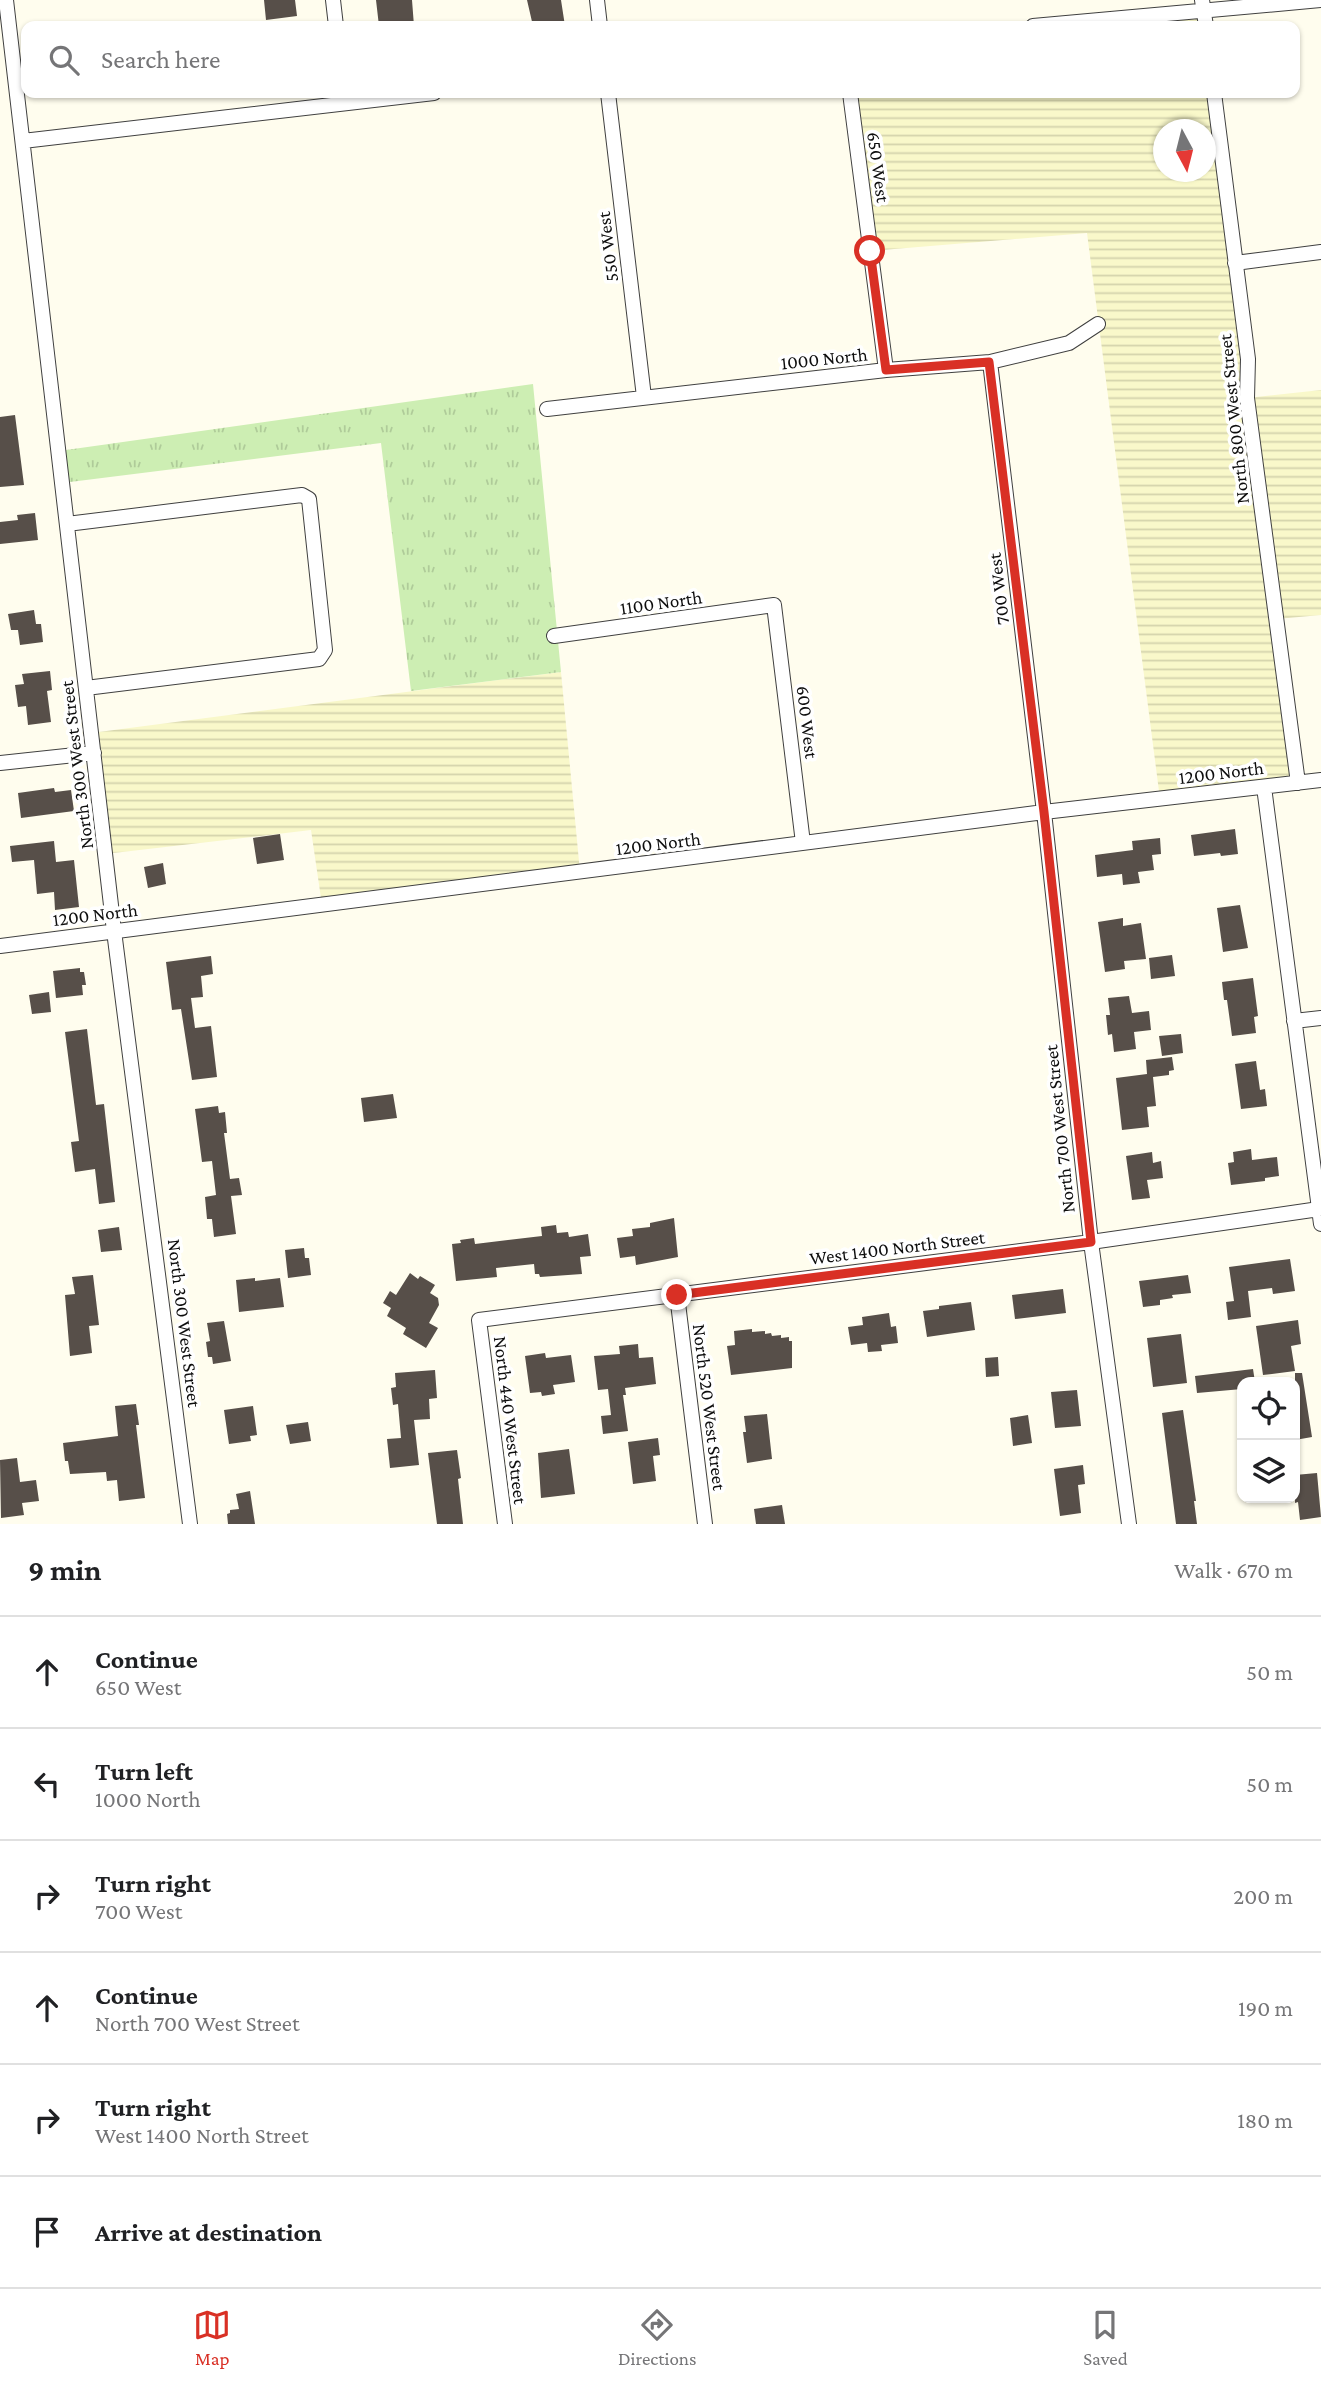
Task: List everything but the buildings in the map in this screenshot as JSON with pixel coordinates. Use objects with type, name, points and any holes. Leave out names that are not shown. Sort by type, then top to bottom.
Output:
[{"type":"street","name":"North 300 West Street","points":[[6,0],[114,932],[190,1524]]},
{"type":"street","points":[[333,0],[335,21]]},
{"type":"street","points":[[597,0],[599,21]]},
{"type":"street","points":[[1099,21],[1321,1]]},
{"type":"street","points":[[23,141],[344,98]]},
{"type":"street","name":"550 West","points":[[609,98],[644,397]]},
{"type":"street","name":"650 West","points":[[851,98],[886,370]]},
{"type":"street","name":"North 800 West Street","points":[[1215,98],[1248,359],[1247,398],[1298,783]]},
{"type":"street","points":[[1235,263],[1321,252]]},
{"type":"street","name":"1000 North","points":[[547,409],[886,370],[989,362],[1069,343],[1098,324]]},
{"type":"street","name":"700 West","points":[[989,362],[1044,812]]},
{"type":"street","points":[[67,524],[302,495],[309,499],[325,650],[319,659],[86,688]]},
{"type":"street","name":"1100 North","points":[[554,636],[774,606]]},
{"type":"street","name":"600 West","points":[[774,606],[803,843]]},
{"type":"street","points":[[0,763],[94,752]]},
{"type":"street","name":"1200 North","points":[[0,946],[1044,812],[1321,780]]},
{"type":"street","points":[[1264,787],[1320,1217]]},
{"type":"street","name":"North 700 West Street","points":[[1044,812],[1091,1242],[1129,1524]]},
{"type":"street","points":[[1294,1021],[1321,1018]]},
{"type":"street","name":"West 1400 North Street","points":[[479,1320],[1091,1242],[1320,1217]]},
{"type":"street","name":"North 520 West Street","points":[[677,1295],[705,1524]]},
{"type":"street","name":"North 440 West Street","points":[[479,1320],[505,1524]]},
{"type":"green space","points":[[1204,11],[1205,21],[1090,21]]},
{"type":"green space","points":[[851,98],[1215,98],[1247,398],[1321,390],[1321,615],[1277,619],[1298,783],[1160,799],[1087,233],[870,251]]},
{"type":"green space","points":[[533,384],[561,672],[411,691],[381,443],[62,483],[59,451]]},
{"type":"green space","points":[[561,672],[580,872],[322,905],[311,830],[105,854],[91,733]]},
{"type":"route","points":[[677,1295],[1091,1242],[1044,812],[989,362],[886,370],[870,251]]}]
